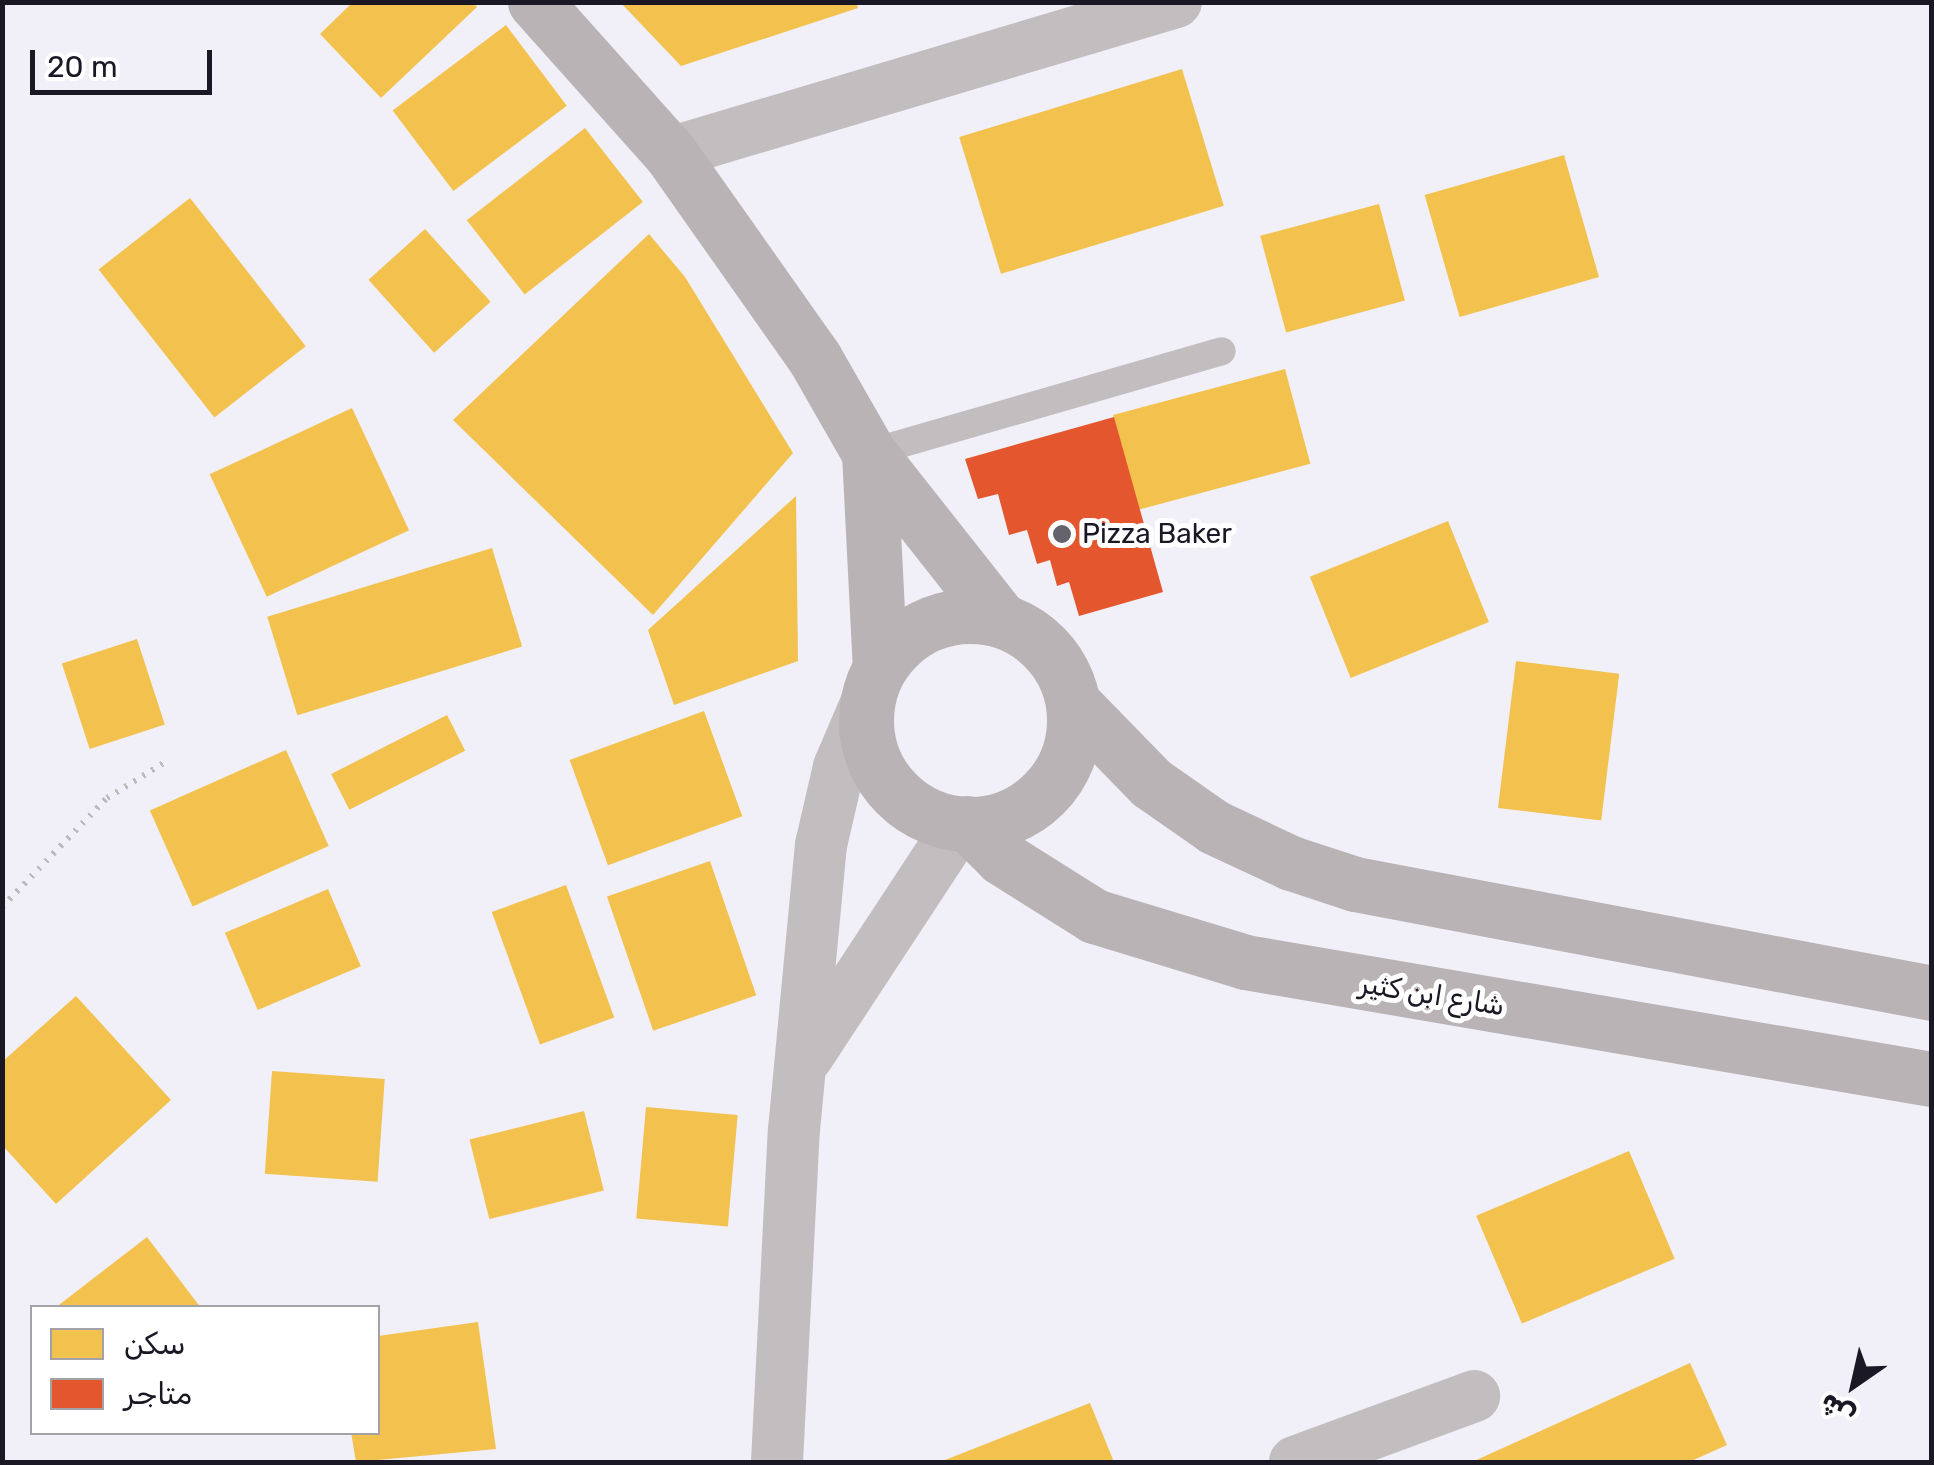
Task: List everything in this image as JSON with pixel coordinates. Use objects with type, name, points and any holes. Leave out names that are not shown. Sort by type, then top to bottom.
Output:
[{"type":"street","points":[[535,2],[670,153],[814,357],[868,452],[1001,620]]},
{"type":"street","points":[[670,153],[1176,2]]},
{"type":"street","points":[[777,1462],[801,1067],[821,845],[839,767],[874,683],[902,641],[932,623],[966,615],[1001,620],[1036,639],[1061,668],[1074,704],[1073,744],[1057,778],[1030,807],[994,822],[964,824],[925,814],[897,794],[876,766],[866,733],[874,683],[868,452]]},
{"type":"street","points":[[1074,704],[1151,783],[1214,827],[1307,868],[1355,884],[1932,993]]},
{"type":"street","points":[[801,1067],[964,824]]},
{"type":"street","name":"شارع ابن كثير","points":[[964,824],[1002,858],[1094,916],[1228,957],[1932,1079]]},
{"type":"street","points":[[1295,1462],[1474,1396]]},
{"type":"lane","points":[[868,452],[1222,351]]},
{"type":"path","points":[[2,906],[107,798],[167,760]]},
{"type":"building: سكن","points":[[353,2],[473,2],[477,7],[381,98],[320,34]]},
{"type":"building: سكن","points":[[620,2],[856,2],[858,8],[681,66]]},
{"type":"building: سكن","points":[[506,25],[567,106],[453,191],[393,110]]},
{"type":"building: سكن","points":[[1182,69],[1224,206],[1001,274],[959,137]]},
{"type":"building: سكن","points":[[585,128],[643,202],[525,294],[467,220]]},
{"type":"building: سكن","points":[[1564,155],[1599,277],[1460,317],[1425,195]]},
{"type":"building: سكن","points":[[190,198],[306,346],[214,418],[99,269]]},
{"type":"building: سكن","points":[[1379,204],[1405,301],[1286,332],[1260,236]]},
{"type":"building: سكن","points":[[425,229],[491,302],[434,353],[369,280]]},
{"type":"building: سكن","points":[[649,234],[685,277],[793,453],[653,615],[453,420]]},
{"type":"building: سكن","points":[[1285,369],[1310,464],[1138,510],[1113,415]]},
{"type":"building: سكن","points":[[352,408],[409,530],[267,597],[210,474]]},
{"type":"building: سكن","points":[[796,496],[798,661],[674,705],[648,630]]},
{"type":"building: سكن","points":[[1448,521],[1489,622],[1351,678],[1310,577]]},
{"type":"building: سكن","points":[[492,548],[522,646],[297,715],[267,617]]},
{"type":"building: سكن","points":[[137,639],[165,725],[90,749],[62,663]]},
{"type":"building: سكن","points":[[1516,661],[1619,674],[1601,821],[1498,808]]},
{"type":"building: سكن","points":[[704,711],[742,816],[608,865],[570,760]]},
{"type":"building: سكن","points":[[447,715],[465,751],[349,810],[331,774]]},
{"type":"building: سكن","points":[[286,750],[329,846],[193,907],[150,811]]},
{"type":"building: سكن","points":[[710,861],[756,995],[653,1031],[607,896]]},
{"type":"building: سكن","points":[[566,885],[614,1017],[540,1045],[492,912]]},
{"type":"building: سكن","points":[[328,889],[361,966],[258,1010],[225,933]]},
{"type":"building: سكن","points":[[76,996],[171,1100],[56,1204],[2,1145],[2,1062]]},
{"type":"building: سكن","points":[[272,1071],[385,1079],[378,1182],[265,1174]]},
{"type":"building: سكن","points":[[646,1107],[738,1115],[728,1227],[636,1219]]},
{"type":"building: سكن","points":[[584,1111],[604,1191],[489,1219],[470,1140]]},
{"type":"building: سكن","points":[[1629,1151],[1675,1259],[1522,1324],[1476,1216]]},
{"type":"building: سكن","points":[[147,1237],[199,1305],[59,1305]]},
{"type":"building: سكن","points":[[478,1322],[496,1449],[356,1462],[352,1435],[380,1435],[380,1336]]},
{"type":"building: سكن","points":[[1690,1363],[1727,1445],[1689,1462],[1472,1462]]},
{"type":"building: سكن","points":[[1090,1403],[1114,1462],[940,1462]]},
{"type":"building: متاجر","points":[[1114,417],[1163,592],[1079,616],[1069,582],[1057,586],[1050,560],[1037,564],[1027,530],[1009,535],[998,494],[978,499],[965,459]]},
{"type":"place","name":"Pizza Baker","points":[[1062,534]]}]
